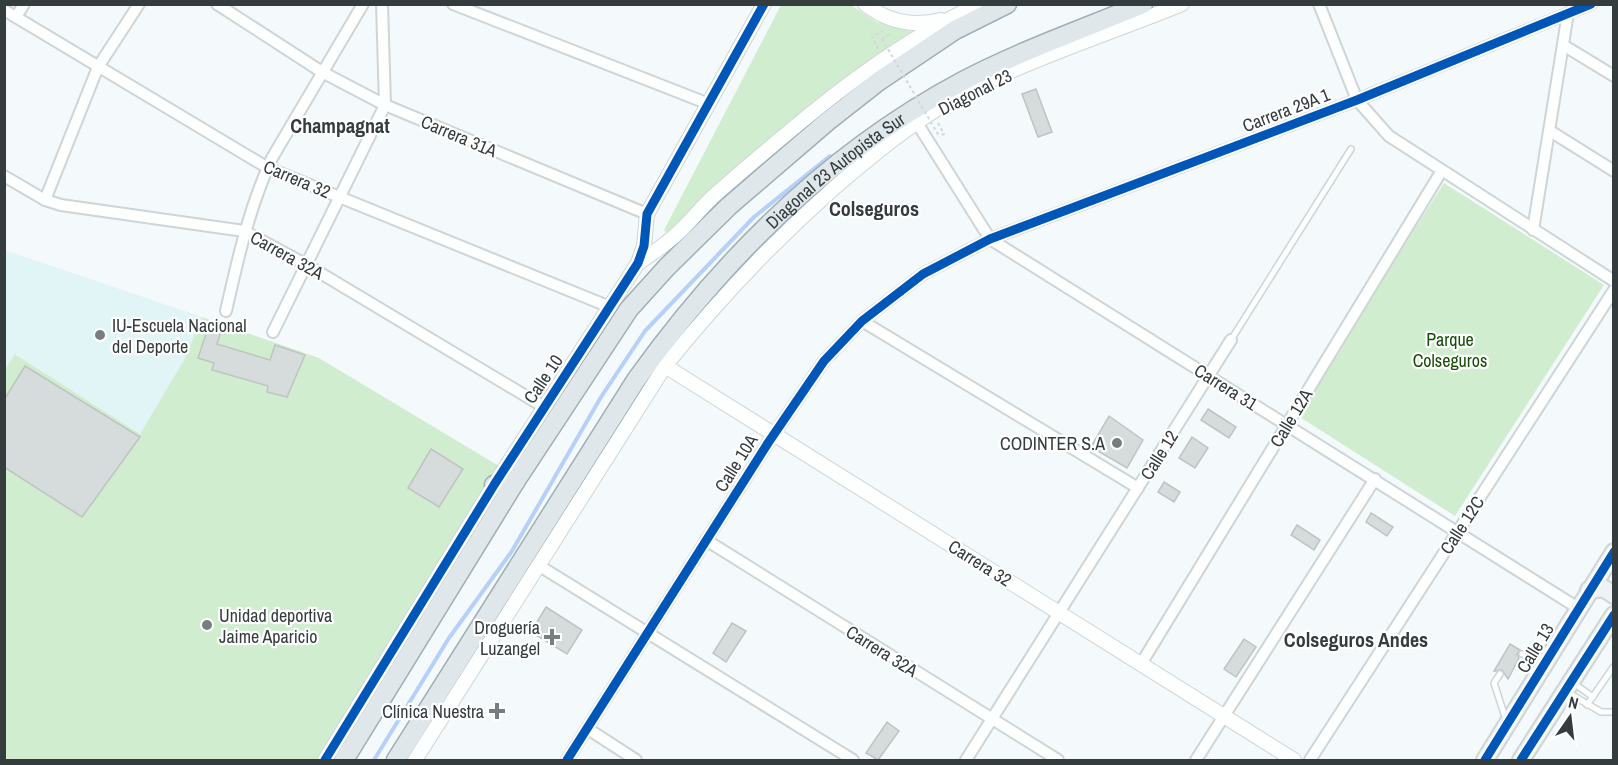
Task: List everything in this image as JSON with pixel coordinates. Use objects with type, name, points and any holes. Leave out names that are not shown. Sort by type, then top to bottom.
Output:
[{"type":"main road","points":[[551,411],[630,309],[667,267],[823,115],[955,30],[1007,4]]},
{"type":"main road","name":"Diagonal 23 Autopista Sur","points":[[396,760],[600,433],[672,330],[752,240],[836,166],[916,108],[963,81],[1021,54],[1143,4]]},
{"type":"main road","name":"Calle 10","points":[[344,760],[515,482],[551,411]]},
{"type":"main road","points":[[499,508],[493,487],[515,482]]},
{"type":"main road","name":"Calle 13","points":[[1485,760],[1614,552]]},
{"type":"main road","points":[[1589,590],[1603,588],[1614,595]]},
{"type":"main road","points":[[1521,760],[1614,615]]},
{"type":"street","points":[[16,17],[24,4]]},
{"type":"street","points":[[45,200],[98,67],[139,4]]},
{"type":"street","name":"Carrera 31A","points":[[217,4],[322,72],[385,105],[647,214]]},
{"type":"street","points":[[226,311],[244,231],[268,168],[363,4]]},
{"type":"street","points":[[273,332],[385,105],[382,4]]},
{"type":"street","points":[[453,4],[709,104]]},
{"type":"street","name":"Calle 10","points":[[325,760],[493,487],[551,411],[610,307],[638,263],[644,246],[647,214],[764,4]]},
{"type":"street","points":[[865,4],[879,14],[907,23],[929,24],[980,4]]},
{"type":"street","name":"Diagonal 23","points":[[538,565],[665,366],[712,307],[759,257],[872,155],[917,123],[974,88],[1182,4]]},
{"type":"street","points":[[1319,4],[1357,100],[1389,136],[1441,172],[1614,281]]},
{"type":"street","name":"Carrera 29A 1","points":[[990,239],[1357,100],[1591,4]]},
{"type":"street","name":"Carrera 32","points":[[4,10],[268,168],[610,307]]},
{"type":"street","points":[[1533,230],[1568,13]]},
{"type":"street","points":[[638,263],[678,234],[715,195],[823,115],[872,68],[949,18]]},
{"type":"street","points":[[1563,45],[1614,76]]},
{"type":"street","name":"Carrera 31","points":[[917,123],[990,239],[1578,608]]},
{"type":"street","points":[[1550,131],[1614,171]]},
{"type":"street","name":"Calle 12A","points":[[1141,664],[1441,172]]},
{"type":"street","name":"Carrera 32A","points":[[4,176],[45,200],[61,206],[244,231],[308,265],[551,411]]},
{"type":"street","name":"Calle 10A","points":[[567,760],[774,434],[824,361],[862,321],[923,273],[990,239]]},
{"type":"street","name":"Calle 12C","points":[[1310,760],[1614,290]]},
{"type":"street","points":[[862,321],[1138,488]]},
{"type":"street","name":"Calle 12","points":[[966,760],[1231,340]]},
{"type":"street","name":"Carrera 32","points":[[665,366],[1294,760]]},
{"type":"street","points":[[1196,760],[1375,479]]},
{"type":"street","name":"Carrera 32A","points":[[706,540],[992,721],[1058,760]]},
{"type":"street","points":[[415,760],[538,565],[854,760]]},
{"type":"street","points":[[588,729],[636,760]]},
{"type":"lane","name":"Calle 12","points":[[1231,340],[1351,149]]},
{"type":"lane","points":[[1522,654],[1549,659]]},
{"type":"lane","points":[[1587,705],[1614,666]]},
{"type":"lane","points":[[1500,674],[1494,683],[1507,724]]},
{"type":"lane","points":[[1568,686],[1593,697]]},
{"type":"lane","points":[[1568,686],[1587,705],[1601,712],[1614,712]]},
{"type":"path","points":[[872,37],[887,29],[890,34],[882,39],[939,136],[944,134],[938,123]]},
{"type":"shaded area","name":"IU-Escuela Nacional del Deporte","points":[[5,250],[202,317],[184,360],[140,434],[16,354],[5,371]]},
{"type":"green space","points":[[781,5],[851,5],[877,22],[914,32],[844,79],[710,190],[667,233],[664,230]]},
{"type":"green space","name":"Parque Colseguros","points":[[1444,183],[1604,285],[1455,516],[1295,414]]},
{"type":"green space","name":"Unidad deportiva Jaime Aparicio","points":[[202,317],[319,358],[504,469],[325,760],[5,760],[4,371],[15,354],[140,434],[184,360]]},
{"type":"building","points":[[1036,89],[1052,132],[1038,137],[1022,94]]},
{"type":"building","points":[[210,322],[223,326],[217,344],[270,360],[275,345],[305,355],[287,397],[267,392],[268,386],[212,370],[214,363],[198,358]]},
{"type":"building","points":[[25,366],[140,437],[82,517],[4,467],[4,400]]},
{"type":"building","points":[[1208,409],[1236,427],[1229,438],[1201,420]]},
{"type":"building","name":"CODINTER S.A","points":[[1109,416],[1143,440],[1127,468],[1091,447]]},
{"type":"building","points":[[1192,437],[1208,448],[1195,468],[1179,458]]},
{"type":"building","points":[[431,449],[463,469],[439,507],[408,488]]},
{"type":"building","points":[[1164,482],[1180,492],[1174,502],[1158,492]]},
{"type":"building","points":[[1371,513],[1393,527],[1387,536],[1366,522]]},
{"type":"building","points":[[1297,525],[1320,540],[1314,550],[1291,535]]},
{"type":"building","points":[[546,607],[582,630],[567,654],[531,632]]},
{"type":"building","points":[[732,623],[746,631],[726,662],[713,653]]},
{"type":"building","points":[[1244,639],[1256,647],[1236,677],[1224,669]]},
{"type":"building","points":[[1510,644],[1520,650],[1517,654],[1519,658],[1508,679],[1502,670],[1494,671]]},
{"type":"building","points":[[887,722],[899,731],[878,760],[866,753]]},
{"type":"waterway","points":[[374,760],[449,638],[512,551],[601,397],[645,331],[754,217],[830,156]]},
{"type":"cycle path","points":[[325,760],[494,485],[638,263],[644,246],[647,214],[764,4]]},
{"type":"cycle path","points":[[567,760],[768,443],[824,361],[862,321],[923,274],[990,239],[1357,100],[1591,4]]},
{"type":"cycle path","points":[[1485,760],[1614,552]]},
{"type":"cycle path","points":[[1521,760],[1614,615]]},
{"type":"place","name":"IU-Escuela Nacional del Deporte","points":[[100,335]]},
{"type":"place","name":"CODINTER S.A","points":[[1117,443]]},
{"type":"place","name":"Unidad deportiva Jaime Aparicio","points":[[207,625]]},
{"type":"place","name":"Droguería Luzangel","points":[[552,637]]},
{"type":"place","name":"Clínica Nuestra","points":[[497,711]]},
{"type":"district","name":"Champagnat","points":[[340,125]]},
{"type":"district","name":"Colseguros","points":[[874,208]]},
{"type":"district","name":"Colseguros Andes","points":[[1356,639]]}]
